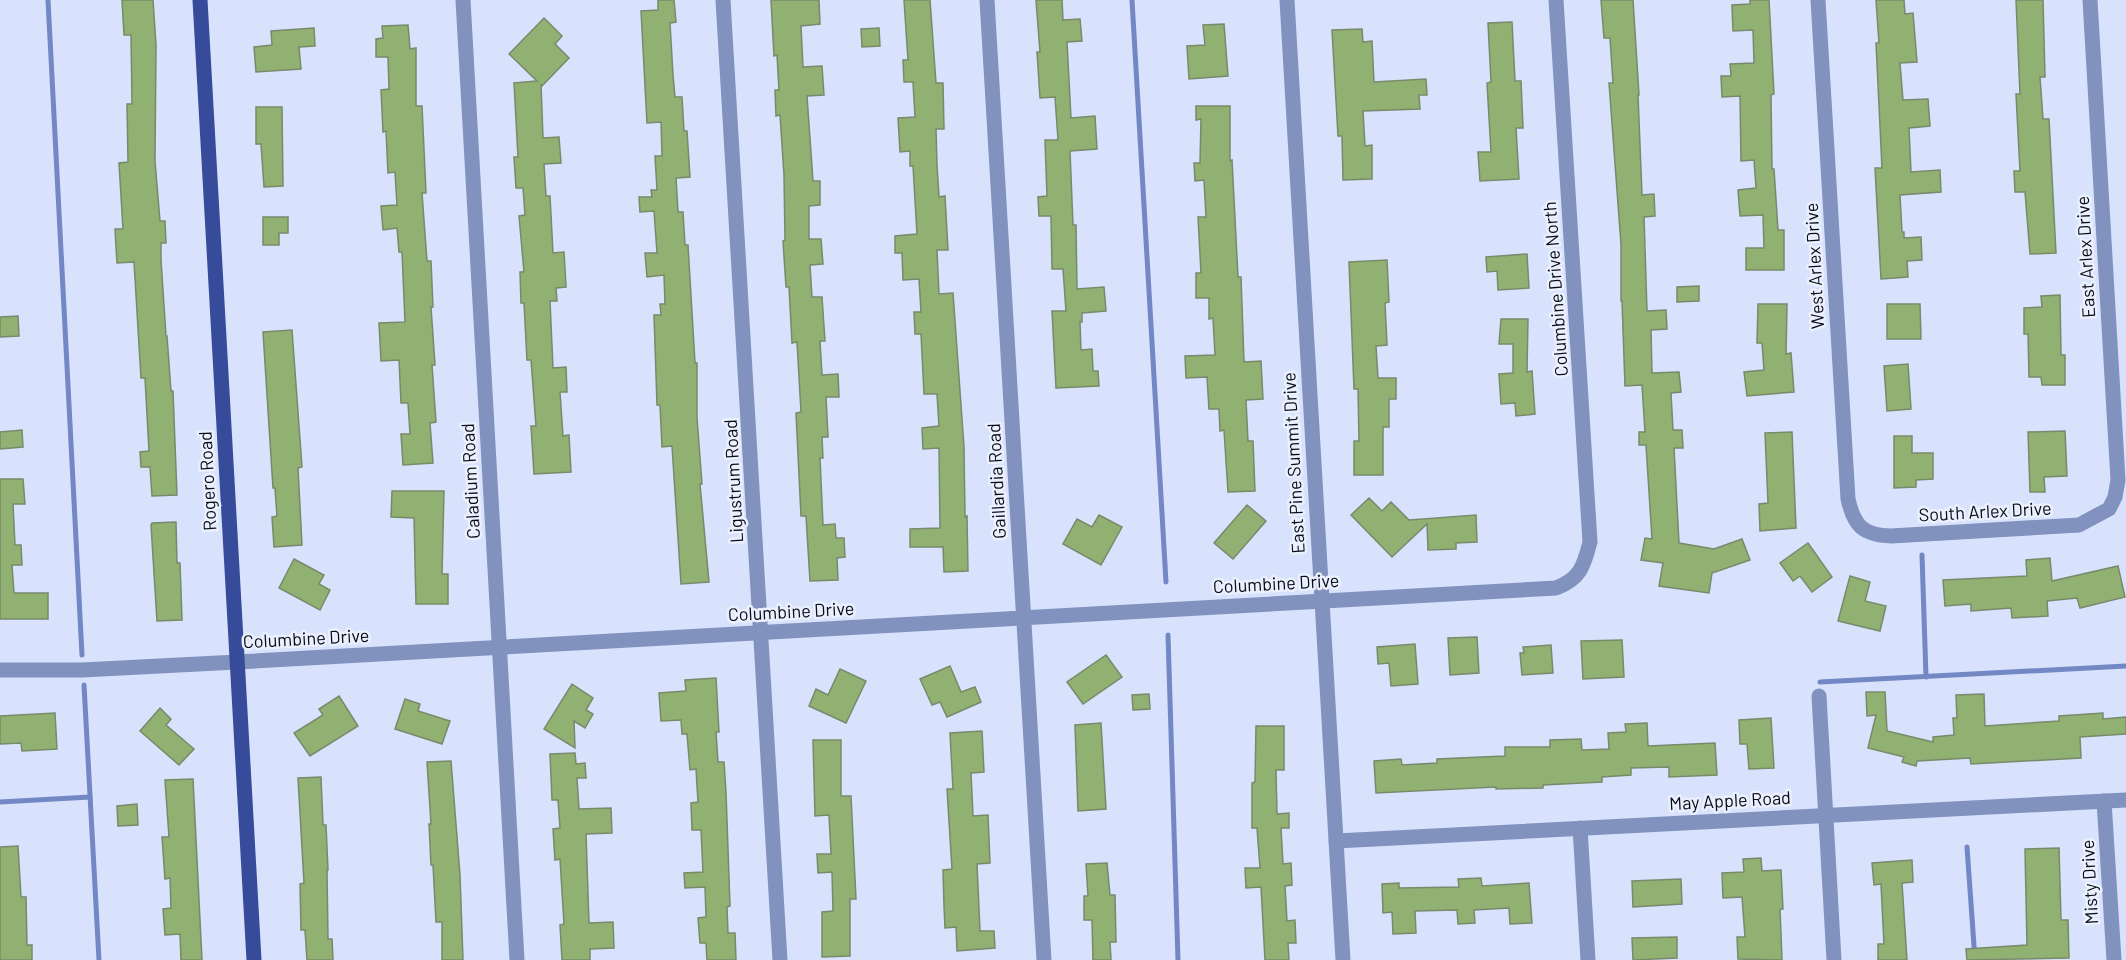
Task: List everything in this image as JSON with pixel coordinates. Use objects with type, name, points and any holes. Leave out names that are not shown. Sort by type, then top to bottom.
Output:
[{"type":"main road","name":"Rogero Road","points":[[200,0],[254,960]]},
{"type":"street","name":"Caladium Road","points":[[463,0],[517,960]]},
{"type":"street","name":"Ligustrum Road","points":[[723,0],[780,960]]},
{"type":"street","name":"Gaillardia Road","points":[[987,0],[1044,960]]},
{"type":"street","name":"East Pine Summit Drive","points":[[1287,0],[1343,960]]},
{"type":"street","name":"Columbine Drive North","points":[[1556,0],[1590,542],[1586,559],[1579,573]]},
{"type":"street","name":"West Arlex Drive","points":[[1818,0],[1848,500],[1851,514],[1860,528]]},
{"type":"street","name":"East Arlex Drive","points":[[2090,0],[2118,480],[2115,497],[2109,509]]},
{"type":"street","name":"South Arlex Drive","points":[[1860,528],[1875,535],[1891,536],[2079,525],[2109,509]]},
{"type":"street","name":"Columbine Drive","points":[[0,670],[82,670],[237,662],[1556,588],[1568,583],[1579,573]]},
{"type":"street","points":[[1819,696],[1834,960]]},
{"type":"street","name":"May Apple Road","points":[[1336,841],[2126,800]]},
{"type":"street","name":"Misty Drive","points":[[2104,801],[2114,960]]},
{"type":"street","points":[[1580,828],[1588,960]]},
{"type":"building","points":[[122,0],[153,0],[156,45],[155,161],[160,221],[165,221],[166,243],[161,243],[161,260],[171,391],[173,391],[177,495],[152,496],[150,467],[141,467],[140,452],[149,451],[145,378],[141,378],[134,262],[117,263],[115,229],[123,229],[119,163],[128,162],[127,104],[132,104],[131,35],[124,35]]},
{"type":"building","points":[[658,0],[674,0],[676,22],[670,23],[675,97],[682,97],[684,131],[687,131],[690,177],[676,178],[678,212],[683,212],[685,245],[688,245],[695,363],[697,363],[697,418],[702,484],[700,484],[709,582],[681,584],[672,446],[662,447],[660,405],[657,405],[654,315],[661,315],[660,304],[665,304],[664,275],[647,277],[645,253],[657,253],[654,211],[640,212],[639,197],[652,197],[651,190],[657,190],[655,156],[662,156],[661,122],[647,123],[641,11],[658,10]]},
{"type":"building","points":[[771,0],[819,0],[820,24],[801,26],[803,67],[822,66],[824,95],[807,96],[813,181],[820,181],[820,205],[809,206],[809,239],[821,239],[823,264],[810,265],[812,297],[822,297],[825,341],[820,341],[822,375],[838,374],[839,397],[826,397],[828,437],[822,437],[823,458],[820,458],[823,525],[835,524],[836,538],[844,538],[845,557],[837,558],[838,580],[810,581],[806,516],[801,516],[796,413],[801,412],[797,342],[792,343],[789,287],[786,287],[783,241],[785,240],[784,175],[780,115],[776,116],[775,90],[779,90],[777,55],[774,56]]},
{"type":"building","points":[[904,0],[930,0],[936,83],[943,83],[944,129],[936,129],[937,165],[939,197],[945,196],[948,250],[937,250],[939,294],[953,293],[964,447],[968,571],[944,572],[943,547],[910,547],[910,529],[940,528],[939,448],[923,449],[922,428],[939,426],[937,394],[924,394],[921,334],[915,334],[914,312],[921,312],[919,279],[903,280],[902,253],[895,253],[895,236],[917,234],[913,166],[910,166],[910,151],[900,152],[898,118],[915,117],[913,82],[904,82],[903,60],[908,60]]},
{"type":"building","points":[[1036,0],[1062,0],[1063,20],[1080,19],[1082,41],[1067,42],[1071,118],[1095,116],[1097,149],[1070,151],[1073,225],[1076,225],[1077,289],[1104,287],[1106,311],[1082,313],[1082,322],[1080,322],[1081,350],[1092,349],[1093,371],[1098,371],[1099,386],[1056,388],[1052,311],[1066,311],[1063,269],[1052,269],[1051,216],[1039,216],[1038,197],[1047,196],[1045,140],[1058,140],[1055,97],[1040,98],[1037,52],[1040,52]]},
{"type":"building","points":[[1601,0],[1633,0],[1642,195],[1654,194],[1655,216],[1644,217],[1647,311],[1666,310],[1667,329],[1651,330],[1652,373],[1679,372],[1681,392],[1671,393],[1673,430],[1682,430],[1683,448],[1674,448],[1679,543],[1714,549],[1742,539],[1750,560],[1712,573],[1709,593],[1659,586],[1663,563],[1641,560],[1645,538],[1652,539],[1646,445],[1639,445],[1639,432],[1645,432],[1642,385],[1625,386],[1621,244],[1609,83],[1613,83],[1610,38],[1604,38]]},
{"type":"building","points":[[1750,0],[1769,0],[1774,94],[1771,95],[1772,169],[1774,169],[1778,230],[1784,230],[1784,270],[1746,270],[1746,248],[1764,248],[1763,215],[1740,216],[1738,190],[1756,188],[1754,160],[1741,161],[1740,96],[1722,97],[1721,76],[1731,76],[1730,64],[1754,63],[1753,30],[1733,31],[1732,5],[1750,4]]},
{"type":"building","points":[[1876,0],[1904,0],[1905,14],[1913,13],[1917,62],[1900,63],[1903,100],[1928,99],[1930,126],[1909,128],[1911,172],[1940,170],[1941,192],[1900,195],[1904,238],[1921,237],[1922,260],[1907,261],[1908,277],[1881,279],[1875,168],[1882,168]]},
{"type":"building","points":[[2016,0],[2043,0],[2045,77],[2040,77],[2043,119],[2049,119],[2056,253],[2030,254],[2025,192],[2015,192],[2014,171],[2020,171],[2016,94],[2020,94]]},
{"type":"building","points":[[544,18],[562,36],[555,44],[569,58],[542,86],[541,84],[543,138],[559,137],[561,163],[544,164],[546,196],[550,196],[553,253],[564,252],[566,287],[556,288],[557,301],[550,301],[553,368],[566,367],[567,392],[560,392],[563,436],[569,435],[571,472],[534,474],[531,426],[536,426],[531,360],[527,360],[524,303],[521,303],[520,272],[524,272],[519,216],[525,215],[523,188],[516,188],[514,157],[518,157],[514,83],[537,81],[509,54]]},
{"type":"building","points":[[1512,22],[1515,81],[1521,81],[1523,128],[1516,128],[1519,179],[1480,181],[1478,152],[1491,152],[1487,83],[1491,82],[1488,23]]},
{"type":"building","points":[[1224,24],[1228,76],[1189,79],[1187,46],[1205,45],[1203,25]]},
{"type":"building","points":[[408,25],[410,49],[416,48],[416,106],[422,106],[426,193],[422,193],[427,261],[431,261],[435,365],[432,365],[436,422],[430,423],[433,463],[403,465],[401,434],[410,434],[408,403],[401,403],[399,360],[381,361],[379,323],[405,322],[402,252],[399,252],[397,228],[383,230],[381,206],[397,205],[395,172],[388,173],[386,131],[383,132],[381,90],[389,89],[388,57],[376,57],[376,39],[383,38],[382,26]]},
{"type":"building","points":[[314,28],[315,46],[299,47],[301,69],[256,72],[254,47],[272,45],[271,31]]},
{"type":"building","points":[[879,28],[880,46],[862,47],[861,29]]},
{"type":"building","points":[[1362,29],[1363,42],[1372,41],[1374,82],[1426,79],[1427,95],[1419,95],[1420,109],[1363,111],[1365,146],[1372,145],[1372,179],[1343,180],[1342,136],[1338,136],[1332,30]]},
{"type":"building","points":[[1196,106],[1230,106],[1230,161],[1232,160],[1238,277],[1241,277],[1244,362],[1261,361],[1263,399],[1246,400],[1248,441],[1253,441],[1255,491],[1228,492],[1224,430],[1220,431],[1219,409],[1209,409],[1207,377],[1186,378],[1185,356],[1215,355],[1213,318],[1209,319],[1209,298],[1196,298],[1196,273],[1201,273],[1198,217],[1206,217],[1204,180],[1195,181],[1194,163],[1200,163],[1201,119],[1196,120]]},
{"type":"building","points":[[256,107],[282,107],[283,186],[264,187],[261,144],[256,144]]},
{"type":"building","points":[[263,217],[288,217],[288,233],[279,233],[279,245],[263,245]]},
{"type":"building","points":[[1527,254],[1529,288],[1498,290],[1497,271],[1487,272],[1486,257]]},
{"type":"building","points":[[1387,260],[1389,302],[1385,303],[1387,345],[1376,346],[1378,378],[1396,378],[1396,399],[1389,399],[1389,427],[1383,427],[1383,475],[1354,475],[1354,441],[1359,441],[1358,389],[1354,389],[1349,262]]},
{"type":"building","points":[[1699,286],[1699,301],[1677,302],[1677,287]]},
{"type":"building","points":[[2060,295],[2061,355],[2065,355],[2065,385],[2042,385],[2041,377],[2029,377],[2028,334],[2024,334],[2024,308],[2042,307],[2041,296]]},
{"type":"building","points":[[1758,304],[1787,304],[1786,354],[1791,353],[1794,392],[1747,396],[1744,372],[1764,370],[1762,343],[1757,343]]},
{"type":"building","points":[[1887,304],[1920,304],[1921,339],[1887,339]]},
{"type":"building","points":[[18,316],[19,336],[0,337],[0,317]]},
{"type":"building","points":[[1501,319],[1528,319],[1527,372],[1532,371],[1535,414],[1516,416],[1515,403],[1501,404],[1499,374],[1513,373],[1513,344],[1499,344]]},
{"type":"building","points":[[292,330],[302,467],[298,468],[302,545],[274,547],[272,517],[277,516],[275,488],[273,488],[263,332]]},
{"type":"building","points":[[1908,364],[1911,409],[1887,411],[1884,366]]},
{"type":"building","points":[[22,430],[23,447],[0,449],[0,432]]},
{"type":"building","points":[[2065,431],[2067,476],[2044,477],[2045,492],[2030,492],[2028,432]]},
{"type":"building","points":[[1792,432],[1796,528],[1760,531],[1759,504],[1768,503],[1765,433]]},
{"type":"building","points":[[1894,436],[1912,436],[1912,453],[1933,453],[1933,479],[1916,480],[1916,487],[1894,488]]},
{"type":"building","points":[[0,479],[23,479],[25,504],[13,504],[15,545],[21,545],[22,565],[12,565],[14,593],[48,593],[48,619],[0,619]]},
{"type":"building","points":[[392,491],[444,491],[442,574],[448,574],[448,604],[416,604],[414,518],[391,517]]},
{"type":"building","points":[[1369,498],[1382,511],[1391,502],[1409,520],[1476,515],[1477,542],[1456,543],[1456,549],[1428,550],[1427,524],[1392,557],[1351,515]]},
{"type":"building","points":[[1247,505],[1266,521],[1233,559],[1214,543]]},
{"type":"building","points":[[1099,515],[1122,527],[1101,565],[1063,544],[1077,519],[1092,527]]},
{"type":"building","points":[[176,522],[182,620],[157,621],[151,525],[152,523]]},
{"type":"building","points":[[1808,543],[1832,577],[1812,592],[1800,576],[1793,581],[1780,563]]},
{"type":"building","points":[[2050,558],[2052,581],[2118,566],[2125,597],[2080,608],[2077,598],[2047,601],[2048,616],[2012,618],[2011,608],[1971,611],[1971,604],[1945,606],[1943,580],[2027,576],[2026,560]]},
{"type":"building","points":[[294,559],[324,575],[319,584],[330,590],[320,610],[279,588]]},
{"type":"building","points":[[1850,576],[1870,582],[1865,601],[1886,606],[1880,631],[1838,621]]},
{"type":"building","points":[[1477,637],[1479,673],[1450,675],[1448,638]]},
{"type":"building","points":[[1622,640],[1624,677],[1583,679],[1581,641]]},
{"type":"building","points":[[1415,644],[1418,684],[1391,686],[1389,663],[1378,664],[1377,647]]},
{"type":"building","points":[[1551,645],[1553,673],[1522,675],[1520,653],[1524,653],[1523,647]]},
{"type":"building","points":[[1106,655],[1122,677],[1083,704],[1067,682]]},
{"type":"building","points":[[950,666],[961,692],[975,687],[981,702],[947,717],[940,702],[932,705],[920,679]]},
{"type":"building","points":[[840,669],[866,681],[846,723],[809,706],[816,689],[828,695]]},
{"type":"building","points":[[716,678],[718,762],[724,762],[726,792],[730,906],[727,907],[728,933],[735,933],[736,960],[707,960],[706,943],[700,943],[698,918],[706,917],[705,887],[685,888],[684,873],[703,872],[701,830],[692,830],[691,803],[698,802],[696,769],[690,770],[687,734],[682,734],[681,720],[661,721],[659,693],[686,691],[685,680]]},
{"type":"building","points":[[572,684],[593,698],[586,710],[593,714],[585,728],[574,721],[575,748],[544,729]]},
{"type":"building","points":[[1866,692],[1885,692],[1887,731],[1933,742],[1933,737],[1954,735],[1953,718],[1957,718],[1956,695],[1984,694],[1985,726],[2059,721],[2059,716],[2103,713],[2103,719],[2126,717],[2126,734],[2080,737],[2081,758],[1971,764],[1970,758],[1917,761],[1916,766],[1902,762],[1904,757],[1868,748],[1876,715],[1867,716]]},
{"type":"building","points":[[1149,694],[1150,709],[1133,710],[1132,695]]},
{"type":"building","points":[[339,696],[358,726],[310,756],[294,733],[323,715],[319,709]]},
{"type":"building","points":[[405,699],[420,704],[418,711],[450,721],[442,744],[395,729]]},
{"type":"building","points":[[160,708],[171,719],[166,725],[194,749],[179,765],[140,731]]},
{"type":"building","points":[[55,713],[57,749],[22,751],[21,743],[0,744],[0,716]]},
{"type":"building","points":[[1771,718],[1774,768],[1749,769],[1747,744],[1740,744],[1739,720]]},
{"type":"building","points":[[1101,723],[1106,809],[1078,811],[1075,725]]},
{"type":"building","points":[[1647,723],[1648,746],[1715,743],[1717,775],[1669,777],[1669,767],[1631,768],[1631,775],[1602,777],[1602,782],[1543,785],[1543,788],[1496,789],[1496,787],[1376,793],[1374,761],[1401,759],[1402,765],[1437,763],[1437,759],[1505,756],[1505,747],[1550,747],[1550,740],[1581,739],[1582,750],[1609,749],[1608,733],[1626,732],[1625,724]]},
{"type":"building","points":[[1256,726],[1284,726],[1284,770],[1276,770],[1277,814],[1289,813],[1289,828],[1281,828],[1283,864],[1291,863],[1292,885],[1285,886],[1287,921],[1295,920],[1296,943],[1288,943],[1289,960],[1265,960],[1261,887],[1246,888],[1245,868],[1260,868],[1257,828],[1252,828]]},
{"type":"building","points":[[982,731],[984,772],[971,773],[973,816],[988,815],[990,863],[977,864],[980,931],[994,931],[995,948],[957,951],[956,927],[945,928],[944,906],[943,870],[952,869],[947,789],[953,789],[950,733]]},
{"type":"building","points":[[813,740],[841,740],[841,796],[851,796],[856,899],[850,899],[850,956],[822,957],[822,912],[833,911],[832,872],[818,873],[817,854],[831,854],[829,815],[815,816]]},
{"type":"building","points":[[575,753],[576,764],[585,763],[586,778],[577,778],[579,809],[611,808],[612,833],[586,834],[589,923],[613,922],[614,948],[590,949],[590,960],[562,960],[560,925],[564,924],[560,859],[555,860],[553,829],[560,828],[558,800],[552,800],[550,754]]},
{"type":"building","points":[[451,761],[460,875],[463,960],[442,960],[442,922],[436,922],[433,865],[431,865],[427,762]]},
{"type":"building","points":[[321,777],[328,870],[328,939],[332,939],[333,960],[307,960],[305,930],[301,930],[300,884],[304,883],[298,778]]},
{"type":"building","points":[[193,779],[202,960],[181,960],[180,934],[165,935],[163,909],[171,908],[170,878],[165,879],[162,837],[169,837],[165,780]]},
{"type":"building","points":[[137,804],[138,825],[118,826],[117,806]]},
{"type":"building","points":[[18,846],[21,897],[26,897],[27,945],[32,945],[32,960],[0,960],[0,847]]},
{"type":"building","points":[[2059,848],[2061,920],[2068,920],[2069,958],[1967,960],[1966,949],[2027,945],[2025,849]]},
{"type":"building","points":[[1761,858],[1762,871],[1781,870],[1782,960],[1738,959],[1737,937],[1745,937],[1742,897],[1723,898],[1722,873],[1744,872],[1743,859]]},
{"type":"building","points":[[1912,860],[1913,882],[1902,883],[1907,960],[1878,960],[1878,944],[1884,944],[1881,884],[1874,885],[1872,863]]},
{"type":"building","points":[[1107,863],[1110,895],[1115,895],[1116,942],[1110,942],[1111,960],[1093,960],[1092,920],[1084,920],[1084,896],[1088,896],[1086,864]]},
{"type":"building","points":[[1481,878],[1482,886],[1529,883],[1532,923],[1510,924],[1509,908],[1474,910],[1475,923],[1458,924],[1457,910],[1415,911],[1416,933],[1393,934],[1392,912],[1383,913],[1382,884],[1399,883],[1399,888],[1459,887],[1458,879]]},
{"type":"building","points":[[1681,879],[1682,904],[1633,907],[1632,881]]},
{"type":"building","points":[[1677,937],[1677,958],[1633,960],[1632,938]]},
{"type":"waterway","points":[[48,0],[82,655]]},
{"type":"waterway","points":[[1132,0],[1166,582]]},
{"type":"waterway","points":[[1922,555],[1926,677]]},
{"type":"waterway","points":[[1168,635],[1178,960]]},
{"type":"waterway","points":[[1820,682],[2126,666]]},
{"type":"waterway","points":[[84,685],[99,960]]},
{"type":"waterway","points":[[0,802],[90,797]]},
{"type":"waterway","points":[[1967,847],[1975,960]]}]
